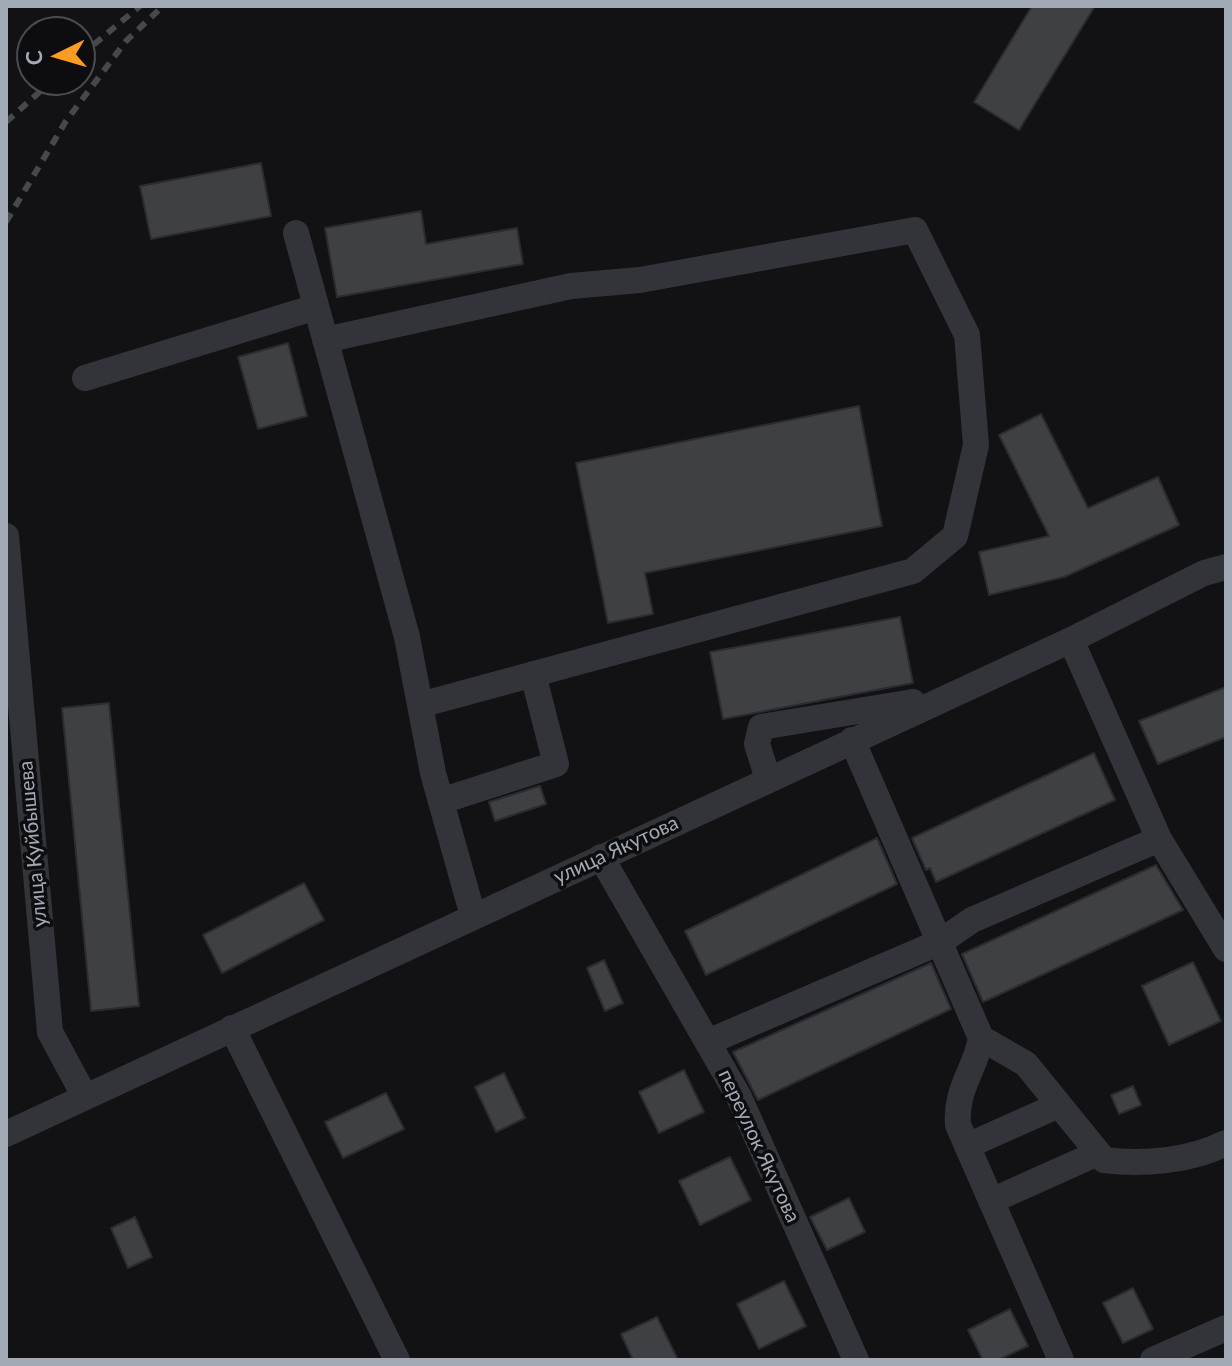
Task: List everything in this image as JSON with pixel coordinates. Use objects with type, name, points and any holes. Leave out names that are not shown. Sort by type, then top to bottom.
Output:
[{"type":"street","points":[[325,340],[571,286],[640,280],[915,230],[967,335],[976,445],[955,536],[913,571],[420,705]]},
{"type":"street","points":[[296,233],[407,637],[441,801],[473,916]]},
{"type":"street","points":[[85,378],[316,307]]},
{"type":"street","name":"улица Куйбышева","points":[[6,536],[50,1032],[85,1097]]},
{"type":"street","name":"улица Якутова","points":[[6,1134],[1071,640],[1204,573],[1226,567]]},
{"type":"street","points":[[1071,640],[1159,839],[1226,949]]},
{"type":"street","points":[[441,801],[556,764],[533,674]]},
{"type":"street","points":[[768,779],[757,744],[761,727],[949,695]]},
{"type":"street","points":[[852,740],[981,1038],[977,1062],[964,1082],[957,1108],[958,1125],[1061,1360]]},
{"type":"street","points":[[708,1042],[940,942],[972,920],[1159,839]]},
{"type":"street","name":"переулок Якутова","points":[[601,857],[739,1097],[856,1360]]},
{"type":"street","points":[[232,1028],[397,1360]]},
{"type":"street","points":[[981,1038],[1026,1064],[1104,1160],[1131,1163],[1206,1153],[1226,1143]]},
{"type":"street","points":[[967,1146],[1059,1105]]},
{"type":"street","points":[[991,1201],[1098,1153]]},
{"type":"street","points":[[1153,1360],[1226,1328]]},
{"type":"building","points":[[1032,6],[1095,6],[1019,130],[974,102]]},
{"type":"building","points":[[261,163],[271,216],[151,239],[140,186]]},
{"type":"building","points":[[421,211],[426,244],[517,228],[523,264],[337,297],[325,228]]},
{"type":"building","points":[[288,343],[307,416],[258,429],[238,357]]},
{"type":"building","points":[[859,406],[882,526],[645,573],[653,614],[608,623],[576,463]]},
{"type":"building","points":[[1041,414],[1088,508],[1158,477],[1179,525],[1064,577],[989,595],[979,552],[1049,536],[999,435]]},
{"type":"building","points":[[900,617],[913,683],[723,719],[710,652]]},
{"type":"building","points":[[1226,687],[1226,737],[1158,764],[1139,721]]},
{"type":"building","points":[[109,703],[139,1006],[91,1011],[62,708]]},
{"type":"building","points":[[1094,753],[1115,800],[936,882],[930,868],[926,870],[912,838]]},
{"type":"building","points":[[540,786],[546,804],[495,821],[489,802]]},
{"type":"building","points":[[877,838],[897,884],[706,975],[685,931]]},
{"type":"building","points":[[1156,865],[1183,910],[983,1002],[962,954]]},
{"type":"building","points":[[304,883],[324,920],[222,973],[203,935]]},
{"type":"building","points":[[604,960],[623,1003],[605,1011],[587,968]]},
{"type":"building","points":[[1193,962],[1221,1021],[1169,1045],[1142,986]]},
{"type":"building","points":[[931,963],[951,1009],[758,1100],[733,1052]]},
{"type":"building","points":[[684,1070],[704,1112],[659,1133],[639,1092]]},
{"type":"building","points":[[504,1073],[525,1118],[496,1132],[475,1087]]},
{"type":"building","points":[[1133,1086],[1141,1105],[1119,1114],[1111,1095]]},
{"type":"building","points":[[386,1093],[404,1129],[343,1158],[325,1122]]},
{"type":"building","points":[[730,1157],[751,1200],[700,1225],[679,1181]]},
{"type":"building","points":[[849,1198],[865,1232],[827,1250],[810,1217]]},
{"type":"building","points":[[135,1217],[152,1257],[128,1268],[111,1228]]},
{"type":"building","points":[[784,1281],[806,1326],[759,1349],[737,1304]]},
{"type":"building","points":[[1133,1288],[1153,1329],[1123,1343],[1103,1303]]},
{"type":"building","points":[[1010,1309],[1028,1346],[998,1360],[983,1360],[968,1330]]},
{"type":"building","points":[[657,1317],[678,1360],[633,1360],[621,1334]]},
{"type":"railway","points":[[96,43],[140,6]]},
{"type":"railway","points":[[6,222],[66,121],[126,41],[163,6]]},
{"type":"railway","points":[[6,122],[35,96]]}]
